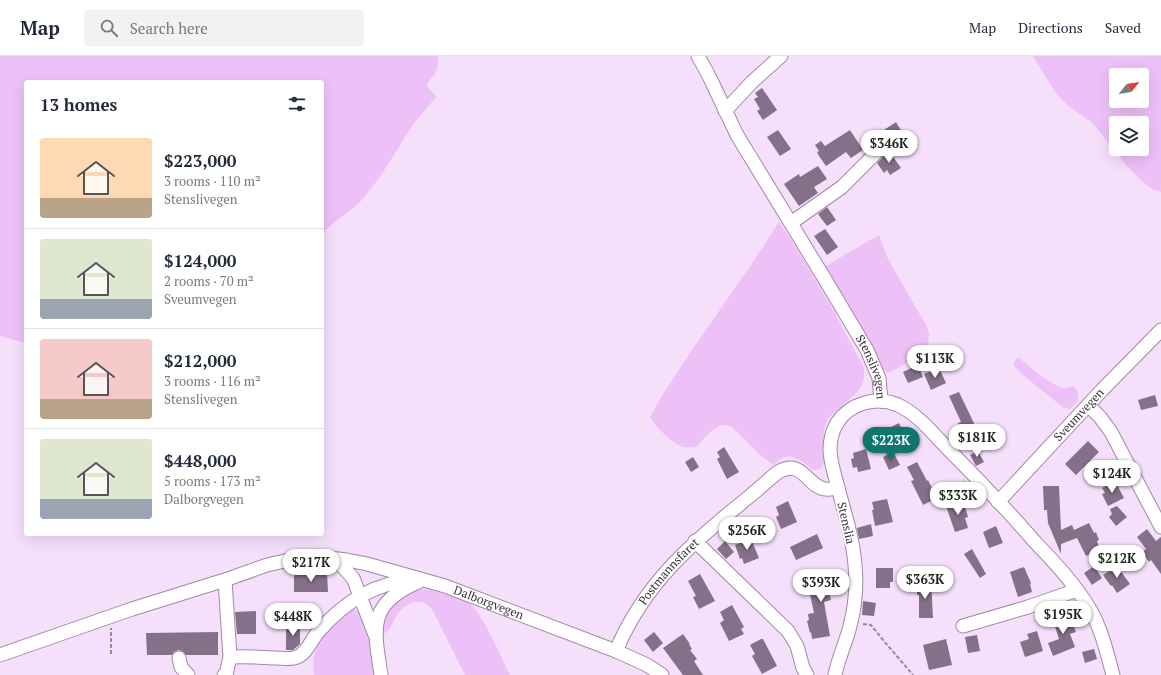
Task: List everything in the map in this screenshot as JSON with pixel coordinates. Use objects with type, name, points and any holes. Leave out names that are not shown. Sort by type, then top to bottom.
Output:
[{"type":"street","name":"Stenslivegen","points":[[698,56],[744,146],[867,350],[879,378],[881,401],[896,404],[914,416],[977,479],[1054,562],[1077,590],[1098,625],[1113,675]]},
{"type":"street","points":[[725,111],[752,82],[781,56]]},
{"type":"street","points":[[791,223],[842,187],[885,144]]},
{"type":"street","name":"Sveumvegen","points":[[998,502],[1088,405],[1161,330]]},
{"type":"street","name":"Stenslia","points":[[835,675],[850,626],[855,593],[855,566],[851,539],[830,454],[831,441],[834,429],[844,414],[863,403],[881,401]]},
{"type":"street","points":[[1088,405],[1100,416],[1111,432],[1161,527]]},
{"type":"street","name":"Postmannsfaret","points":[[616,652],[622,637],[649,593],[676,560],[695,541],[774,476],[786,468],[795,468],[821,488],[838,488]]},
{"type":"street","points":[[695,541],[788,631],[797,646],[803,668],[807,675]]},
{"type":"street","name":"Dalborgvegen","points":[[0,655],[113,617],[132,609],[225,580],[267,565],[286,560],[308,557],[332,558],[367,564],[461,592],[616,652],[647,665],[662,675]]},
{"type":"street","points":[[332,558],[349,572],[353,578],[376,639]]},
{"type":"street","points":[[224,675],[226,675],[230,657],[225,580]]},
{"type":"street","points":[[230,657],[298,657],[304,652],[318,632],[347,604],[383,585],[423,580]]},
{"type":"street","points":[[382,675],[376,639],[379,616],[387,602],[401,591],[423,580]]},
{"type":"street","points":[[963,626],[1077,590]]},
{"type":"street","points":[[179,658],[181,667],[188,675]]},
{"type":"path","points":[[111,654],[110,634],[113,617]]},
{"type":"path","points":[[850,626],[865,624],[871,625],[913,675]]},
{"type":"shaded area","points":[[0,56],[438,56],[438,66],[427,86],[436,97],[414,123],[383,173],[369,192],[361,201],[324,232],[324,80],[24,80],[24,342],[0,336]]},
{"type":"shaded area","points":[[1033,56],[1161,56],[1161,192],[1152,189],[1143,182],[1119,156],[1149,156],[1149,116],[1109,116],[1109,143],[1093,124],[1064,102],[1051,86]]},
{"type":"shaded area","points":[[779,222],[830,304],[864,368],[863,383],[860,389],[827,421],[824,434],[825,457],[821,469],[813,470],[800,460],[788,456],[782,458],[774,465],[761,456],[732,427],[727,425],[722,425],[712,430],[696,447],[683,447],[673,442],[664,434],[650,417],[663,394],[692,350]]},
{"type":"shaded area","points":[[879,235],[888,259],[926,325],[929,334],[928,344],[904,364],[888,373],[882,368],[824,267]]},
{"type":"shaded area","points":[[1018,357],[1041,376],[1059,387],[1066,388],[1074,386],[1078,393],[1078,400],[1070,409],[1064,408],[1024,376],[1014,366],[1014,362]]},
{"type":"shaded area","points":[[425,589],[455,597],[471,605],[482,619],[510,675],[465,675],[432,609],[423,602],[413,602],[403,607],[399,611],[388,631],[384,634],[380,634],[385,617],[394,603],[407,593]]},
{"type":"shaded area","points":[[354,609],[361,613],[366,625],[377,675],[314,675],[314,656],[316,649],[324,635],[335,621]]},
{"type":"building","points":[[762,88],[777,110],[763,120],[757,111],[760,109],[754,99],[758,97],[755,93]]},
{"type":"building","points":[[896,122],[902,132],[891,139],[884,130]]},
{"type":"building","points":[[778,130],[791,149],[780,156],[767,137]]},
{"type":"building","points":[[850,130],[863,150],[851,158],[846,152],[826,166],[819,156],[817,152],[819,151],[815,145],[821,141],[825,146]]},
{"type":"building","points":[[889,151],[901,168],[890,175],[887,170],[884,173],[877,163]]},
{"type":"building","points":[[818,166],[827,179],[814,187],[818,193],[799,206],[784,184],[799,174],[800,177]]},
{"type":"building","points":[[827,207],[836,220],[827,226],[818,214]]},
{"type":"building","points":[[825,229],[838,247],[827,255],[814,236]]},
{"type":"building","points":[[918,365],[923,377],[908,383],[903,372]]},
{"type":"building","points":[[939,368],[946,383],[931,390],[924,374]]},
{"type":"building","points":[[959,392],[982,440],[970,446],[958,423],[961,422],[949,396]]},
{"type":"building","points":[[1155,395],[1158,406],[1141,410],[1138,400]]},
{"type":"building","points":[[899,423],[908,443],[892,451],[883,431]]},
{"type":"building","points":[[1088,441],[1099,452],[1076,475],[1065,464]]},
{"type":"building","points":[[724,447],[739,472],[727,479],[717,459],[720,457],[717,452]]},
{"type":"building","points":[[866,449],[871,469],[858,472],[857,467],[853,468],[851,459],[854,458],[853,453]]},
{"type":"building","points":[[978,451],[984,462],[976,466],[970,455]]},
{"type":"building","points":[[893,452],[900,465],[889,470],[883,457]]},
{"type":"building","points":[[693,457],[699,467],[691,472],[685,462]]},
{"type":"building","points":[[917,462],[932,488],[930,490],[935,499],[923,505],[911,481],[914,480],[907,467]]},
{"type":"building","points":[[964,481],[975,491],[967,500],[956,489]]},
{"type":"building","points":[[1115,481],[1124,498],[1108,506],[1102,494],[1105,493],[1102,488]]},
{"type":"building","points":[[1043,486],[1059,486],[1061,530],[1072,525],[1074,530],[1089,523],[1094,533],[1096,532],[1099,540],[1097,541],[1099,547],[1096,549],[1097,551],[1086,556],[1077,538],[1061,544],[1061,554],[1048,523],[1047,510],[1044,510]]},
{"type":"building","points":[[887,499],[893,522],[875,526],[872,502]]},
{"type":"building","points":[[963,500],[968,517],[965,518],[968,528],[955,532],[946,506]]},
{"type":"building","points":[[788,501],[797,522],[781,529],[776,517],[779,515],[776,507]]},
{"type":"building","points":[[1117,506],[1127,517],[1116,526],[1109,517],[1112,514],[1110,509]]},
{"type":"building","points":[[871,524],[873,536],[859,539],[857,528]]},
{"type":"building","points":[[996,526],[1003,543],[989,548],[983,532]]},
{"type":"building","points":[[1147,529],[1156,541],[1161,537],[1161,574],[1151,560],[1149,562],[1142,552],[1146,549],[1137,537]]},
{"type":"building","points":[[817,534],[823,548],[796,560],[790,547]]},
{"type":"building","points":[[751,539],[759,558],[744,564],[742,558],[740,559],[735,545]]},
{"type":"building","points":[[725,541],[734,552],[726,559],[717,549]]},
{"type":"building","points":[[972,549],[986,574],[980,578],[964,554]]},
{"type":"building","points":[[1094,566],[1102,578],[1092,585],[1084,573]]},
{"type":"building","points":[[1117,566],[1130,584],[1117,593],[1103,575]]},
{"type":"building","points":[[1024,567],[1031,583],[1032,592],[1018,597],[1010,572]]},
{"type":"building","points":[[876,568],[893,568],[893,582],[890,582],[890,588],[876,588]]},
{"type":"building","points":[[842,572],[843,586],[828,587],[831,600],[824,602],[830,636],[812,639],[807,621],[809,620],[808,614],[814,613],[808,579]]},
{"type":"building","points":[[294,573],[327,573],[328,592],[294,592]]},
{"type":"building","points":[[700,574],[715,601],[699,609],[693,597],[696,596],[688,581]]},
{"type":"building","points":[[921,580],[931,580],[933,618],[919,618],[919,595],[917,595],[917,587],[921,587]]},
{"type":"building","points":[[863,601],[876,603],[874,616],[862,615]]},
{"type":"building","points":[[732,605],[744,627],[741,629],[744,634],[729,641],[720,623],[724,620],[720,612]]},
{"type":"building","points":[[256,611],[256,634],[237,634],[235,612]]},
{"type":"building","points":[[1069,614],[1076,632],[1070,634],[1075,647],[1053,656],[1048,643],[1059,639],[1053,620]]},
{"type":"building","points":[[286,625],[300,625],[300,644],[293,650],[286,650]]},
{"type":"building","points":[[1037,631],[1043,651],[1025,657],[1020,642],[1029,639],[1027,634]]},
{"type":"building","points":[[218,632],[218,655],[186,655],[182,651],[178,650],[172,655],[147,655],[146,633]]},
{"type":"building","points":[[654,632],[663,643],[653,652],[644,640]]},
{"type":"building","points":[[683,634],[690,644],[692,649],[690,650],[697,659],[694,661],[703,675],[683,675],[663,648]]},
{"type":"building","points":[[977,635],[980,651],[968,653],[965,637]]},
{"type":"building","points":[[763,639],[777,666],[762,674],[752,656],[755,654],[750,645]]},
{"type":"building","points":[[946,639],[952,665],[929,670],[923,645]]},
{"type":"building","points":[[1094,649],[1097,659],[1085,663],[1082,652]]}]
